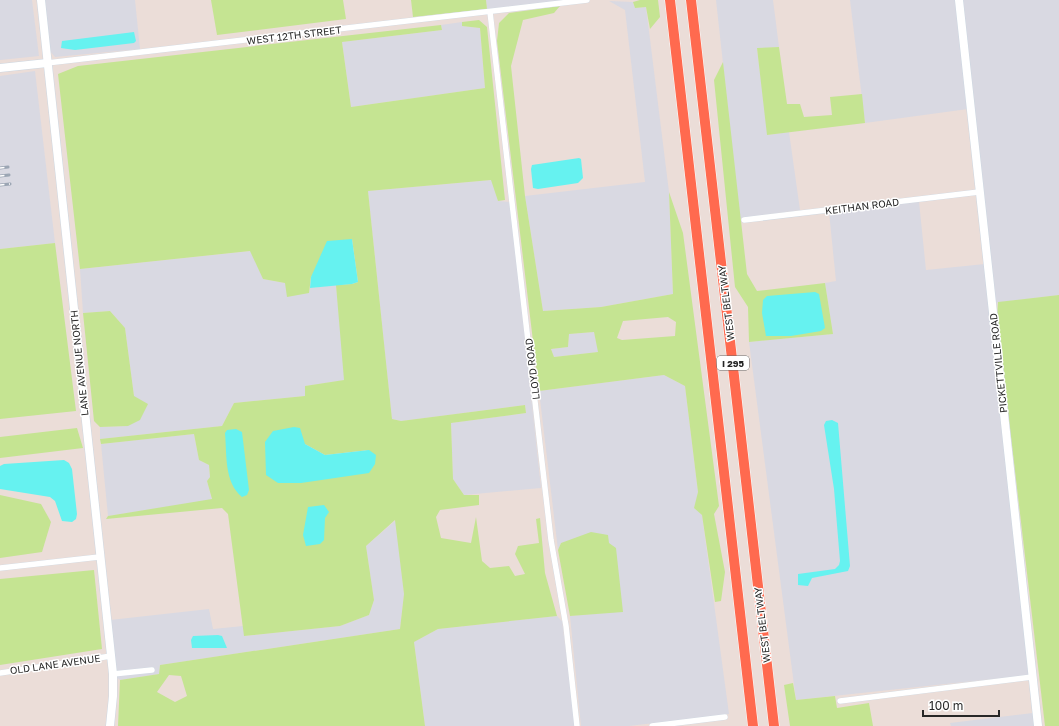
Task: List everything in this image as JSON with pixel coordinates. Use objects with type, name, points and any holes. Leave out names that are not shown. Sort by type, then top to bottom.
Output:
[{"type":"highway","name":"WEST BELTWAY","points":[[670,0],[753,726]]},
{"type":"highway","name":"WEST BELTWAY","points":[[691,0],[774,726]]},
{"type":"street","name":"LANE AVENUE NORTH","points":[[41,0],[113,674],[113,696],[110,726]]},
{"type":"street","name":"WEST 12TH STREET","points":[[0,68],[490,12],[537,3],[587,0]]},
{"type":"street","name":"PICKETTVILLE ROAD","points":[[959,0],[1038,726]]},
{"type":"street","name":"LLOYD ROAD","points":[[490,12],[551,540],[565,618],[577,726]]},
{"type":"street","name":"KEITHAN ROAD","points":[[744,220],[979,192]]},
{"type":"street","points":[[0,568],[100,557]]},
{"type":"street","name":"OLD LANE AVENUE","points":[[0,672],[111,656]]},
{"type":"street","points":[[113,674],[152,670]]},
{"type":"street","points":[[840,701],[1032,677]]},
{"type":"street","points":[[652,726],[725,716]]},
{"type":"shaded area","points":[[0,0],[32,0],[39,56],[0,60]]},
{"type":"shaded area","points":[[45,0],[135,0],[140,49],[55,57],[50,51]]},
{"type":"shaded area","points":[[486,0],[564,0],[487,9]]},
{"type":"shaded area","points":[[716,0],[773,0],[779,47],[757,49],[768,135],[789,132],[800,210],[740,218]]},
{"type":"shaded area","points":[[850,0],[955,0],[968,109],[865,123]]},
{"type":"shaded area","points":[[961,0],[1059,0],[1059,295],[994,303]]},
{"type":"shaded area","points":[[609,1],[633,2],[635,8],[646,7],[669,192],[673,294],[601,307],[543,311],[525,196],[645,182],[625,10]]},
{"type":"shaded area","points":[[462,22],[463,26],[480,28],[485,88],[351,107],[342,42],[442,30],[441,25]]},
{"type":"shaded area","points":[[35,71],[55,243],[0,249],[0,76]]},
{"type":"shaded area","points":[[492,180],[498,201],[510,202],[541,488],[464,495],[453,479],[451,423],[526,413],[525,405],[401,421],[392,419],[368,191]]},
{"type":"shaded area","points":[[919,202],[926,270],[985,264],[1029,675],[796,700],[749,342],[833,334],[825,283],[836,281],[829,212]]},
{"type":"shaded area","points":[[251,251],[263,279],[285,283],[309,293],[310,288],[336,285],[345,380],[305,386],[305,396],[234,403],[222,426],[100,439],[100,427],[128,426],[134,396],[125,328],[110,311],[83,313],[80,269]]},
{"type":"shaded area","points":[[594,332],[599,352],[554,357],[551,349],[568,347],[569,334]]},
{"type":"shaded area","points":[[664,375],[685,386],[698,492],[695,508],[702,515],[729,714],[629,726],[581,726],[570,616],[623,611],[561,543],[558,550],[539,391]]},
{"type":"shaded area","points":[[194,434],[199,460],[209,465],[210,477],[207,481],[212,500],[108,516],[101,444]]},
{"type":"shaded area","points":[[396,520],[404,594],[400,629],[160,665],[159,674],[120,680],[116,677],[110,620],[209,609],[213,629],[243,626],[245,636],[340,626],[369,615],[374,600],[366,546]]},
{"type":"shaded area","points":[[557,616],[562,621],[575,726],[425,726],[414,642],[438,629]]},
{"type":"shaded area","points":[[1033,713],[1035,726],[951,726],[950,723]]},
{"type":"green space","points":[[211,0],[343,0],[346,19],[217,35]]},
{"type":"green space","points":[[411,0],[486,0],[487,9],[413,17]]},
{"type":"green space","points":[[640,0],[658,0],[660,17],[650,29],[646,7],[635,8],[633,2]]},
{"type":"green space","points":[[560,6],[554,13],[523,20],[511,66],[525,196],[543,311],[601,307],[673,294],[669,192],[683,233],[719,506],[714,514],[725,572],[721,601],[715,602],[702,515],[694,508],[698,492],[685,386],[664,375],[539,391],[497,41],[499,23],[509,13]],"holes":[[[668,317],[676,322],[675,336],[622,340],[617,338],[623,321]],[[594,332],[598,352],[554,357],[551,349],[568,347],[569,334]]]},
{"type":"green space","points":[[479,20],[487,27],[505,200],[498,201],[491,180],[368,191],[392,419],[401,421],[525,405],[526,413],[451,423],[453,479],[464,495],[479,495],[479,505],[440,510],[436,517],[441,538],[471,543],[476,517],[482,561],[490,568],[509,566],[515,576],[525,574],[515,554],[518,546],[539,543],[536,519],[540,518],[545,573],[557,616],[438,629],[414,642],[425,726],[118,726],[120,680],[159,674],[160,665],[400,629],[404,594],[395,520],[366,546],[374,600],[369,615],[340,626],[244,636],[228,514],[222,508],[106,519],[108,516],[212,499],[207,481],[210,477],[209,465],[199,460],[194,434],[101,444],[100,439],[222,426],[234,403],[305,396],[305,386],[344,380],[336,285],[358,282],[352,239],[311,277],[309,293],[287,297],[285,283],[263,279],[250,251],[80,269],[58,74],[78,66],[441,25],[442,30],[342,42],[351,107],[485,88],[480,28],[462,26],[462,22]],"holes":[[[305,444],[325,455],[369,450],[266,475]],[[169,675],[181,676],[187,696],[175,702],[157,692]]]},
{"type":"green space","points":[[779,47],[787,104],[800,104],[804,117],[832,115],[830,97],[862,94],[865,123],[767,135],[757,48]]},
{"type":"green space","points":[[723,62],[747,274],[757,291],[825,283],[833,334],[749,342],[748,307],[735,287],[714,80]]},
{"type":"green space","points":[[55,243],[76,411],[0,419],[0,249]]},
{"type":"green space","points":[[1059,295],[1059,726],[1045,726],[997,318],[998,302]]},
{"type":"green space","points":[[110,311],[125,328],[134,396],[148,404],[140,420],[128,426],[100,427],[94,421],[83,313]]},
{"type":"green space","points":[[77,428],[83,448],[0,458],[0,437]]},
{"type":"green space","points":[[0,495],[41,504],[51,522],[42,552],[0,558]]},
{"type":"green space","points":[[591,532],[608,535],[609,543],[616,548],[623,612],[570,616],[558,550],[561,543]]},
{"type":"green space","points":[[94,570],[102,649],[0,665],[0,579]]},
{"type":"green space","points":[[793,683],[796,700],[835,696],[837,708],[869,703],[873,726],[790,726],[784,685]]},
{"type":"water","points":[[134,32],[136,41],[134,43],[75,50],[61,48],[62,41]]},
{"type":"water","points":[[579,158],[581,159],[583,178],[578,183],[538,189],[533,188],[532,165]]},
{"type":"water","points":[[352,239],[358,282],[352,284],[310,288],[311,277],[327,241]]},
{"type":"water","points":[[815,292],[819,294],[825,328],[821,331],[791,336],[766,336],[762,313],[763,300],[767,296]]},
{"type":"water","points":[[832,420],[838,423],[850,566],[848,571],[812,578],[808,586],[798,585],[798,574],[835,569],[839,565],[840,561],[834,489],[824,425],[826,421]]},
{"type":"water","points":[[294,427],[300,428],[305,444],[325,455],[369,450],[376,455],[375,464],[369,473],[301,483],[278,483],[266,475],[265,442],[273,431]]},
{"type":"water","points":[[236,429],[242,432],[249,490],[247,495],[242,497],[232,484],[229,476],[227,459],[225,433],[227,430]]},
{"type":"water","points":[[64,460],[69,463],[72,469],[77,514],[76,519],[72,522],[62,521],[55,501],[50,497],[0,489],[0,466],[4,464]]},
{"type":"water","points":[[324,505],[329,512],[325,518],[324,540],[320,544],[306,546],[303,535],[308,507]]},
{"type":"water","points":[[193,636],[222,636],[227,648],[192,648],[191,640]]},
{"type":"railway","points":[[0,168],[8,167]]},
{"type":"railway","points":[[0,176],[9,175]]},
{"type":"railway","points":[[0,185],[10,184]]}]
